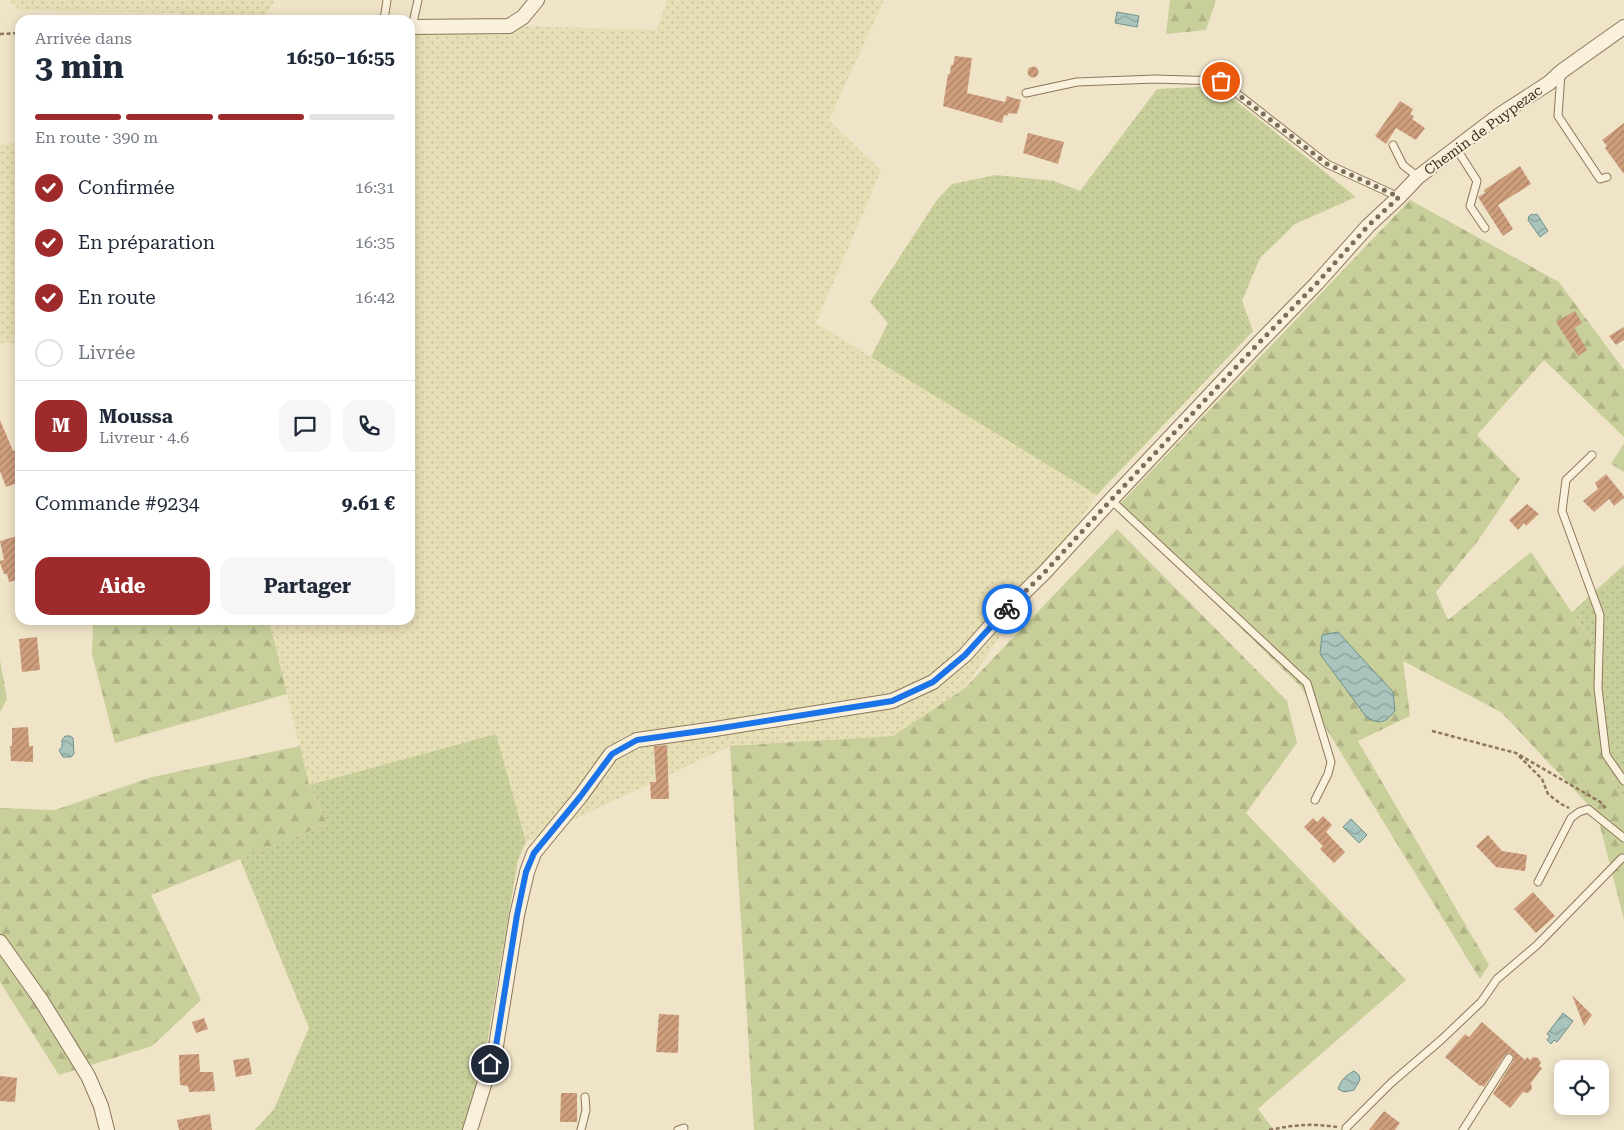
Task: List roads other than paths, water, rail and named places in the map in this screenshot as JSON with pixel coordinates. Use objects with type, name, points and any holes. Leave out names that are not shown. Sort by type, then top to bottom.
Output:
[{"type":"street","points":[[415,27],[509,26],[523,17],[537,0]]},
{"type":"street","name":"Chemin de Puypezac","points":[[470,1130],[496,1046],[517,915],[526,872],[534,853],[612,754],[637,740],[892,701],[933,682],[965,655],[996,620],[1044,573],[1317,283],[1368,226],[1418,176],[1455,147],[1549,83],[1562,71],[1624,27]]},
{"type":"street","points":[[0,942],[41,1000],[88,1076],[101,1106],[107,1130]]},
{"type":"lane","points":[[385,15],[387,0]]},
{"type":"lane","points":[[414,15],[418,0]]},
{"type":"lane","points":[[1562,71],[1558,116],[1600,179],[1607,177]]},
{"type":"lane","points":[[1026,93],[1077,82],[1155,79],[1221,81],[1327,164],[1399,197]]},
{"type":"lane","points":[[1393,145],[1403,164],[1418,176]]},
{"type":"lane","points":[[1455,147],[1477,181],[1470,206],[1485,228]]},
{"type":"lane","points":[[1592,455],[1566,480],[1562,512],[1600,615],[1598,688],[1606,755],[1624,781]]},
{"type":"lane","points":[[1111,500],[1307,683],[1331,762],[1328,774],[1315,800]]},
{"type":"lane","points":[[1538,882],[1571,818],[1579,812],[1588,809],[1624,838]]},
{"type":"lane","points":[[1346,1129],[1391,1083],[1481,1002],[1497,979],[1537,944],[1624,858]]},
{"type":"lane","points":[[1463,1130],[1509,1058]]},
{"type":"lane","points":[[581,1130],[586,1110],[585,1097]]},
{"type":"water","points":[[1117,12],[1139,16],[1137,27],[1115,23]]},
{"type":"water","points":[[1532,214],[1537,214],[1548,231],[1540,237],[1528,220]]},
{"type":"water","points":[[1338,632],[1393,692],[1395,711],[1386,720],[1380,722],[1367,718],[1320,654],[1322,635]]},
{"type":"water","points":[[65,736],[73,738],[74,754],[71,757],[63,757],[59,750],[62,747],[62,740]]},
{"type":"water","points":[[1351,819],[1367,835],[1359,843],[1343,827]]},
{"type":"water","points":[[1563,1013],[1573,1021],[1557,1042],[1554,1040],[1551,1044],[1547,1040],[1550,1036],[1547,1034]]},
{"type":"water","points":[[1354,1071],[1359,1075],[1360,1080],[1354,1090],[1344,1092],[1338,1089],[1344,1078]]}]
